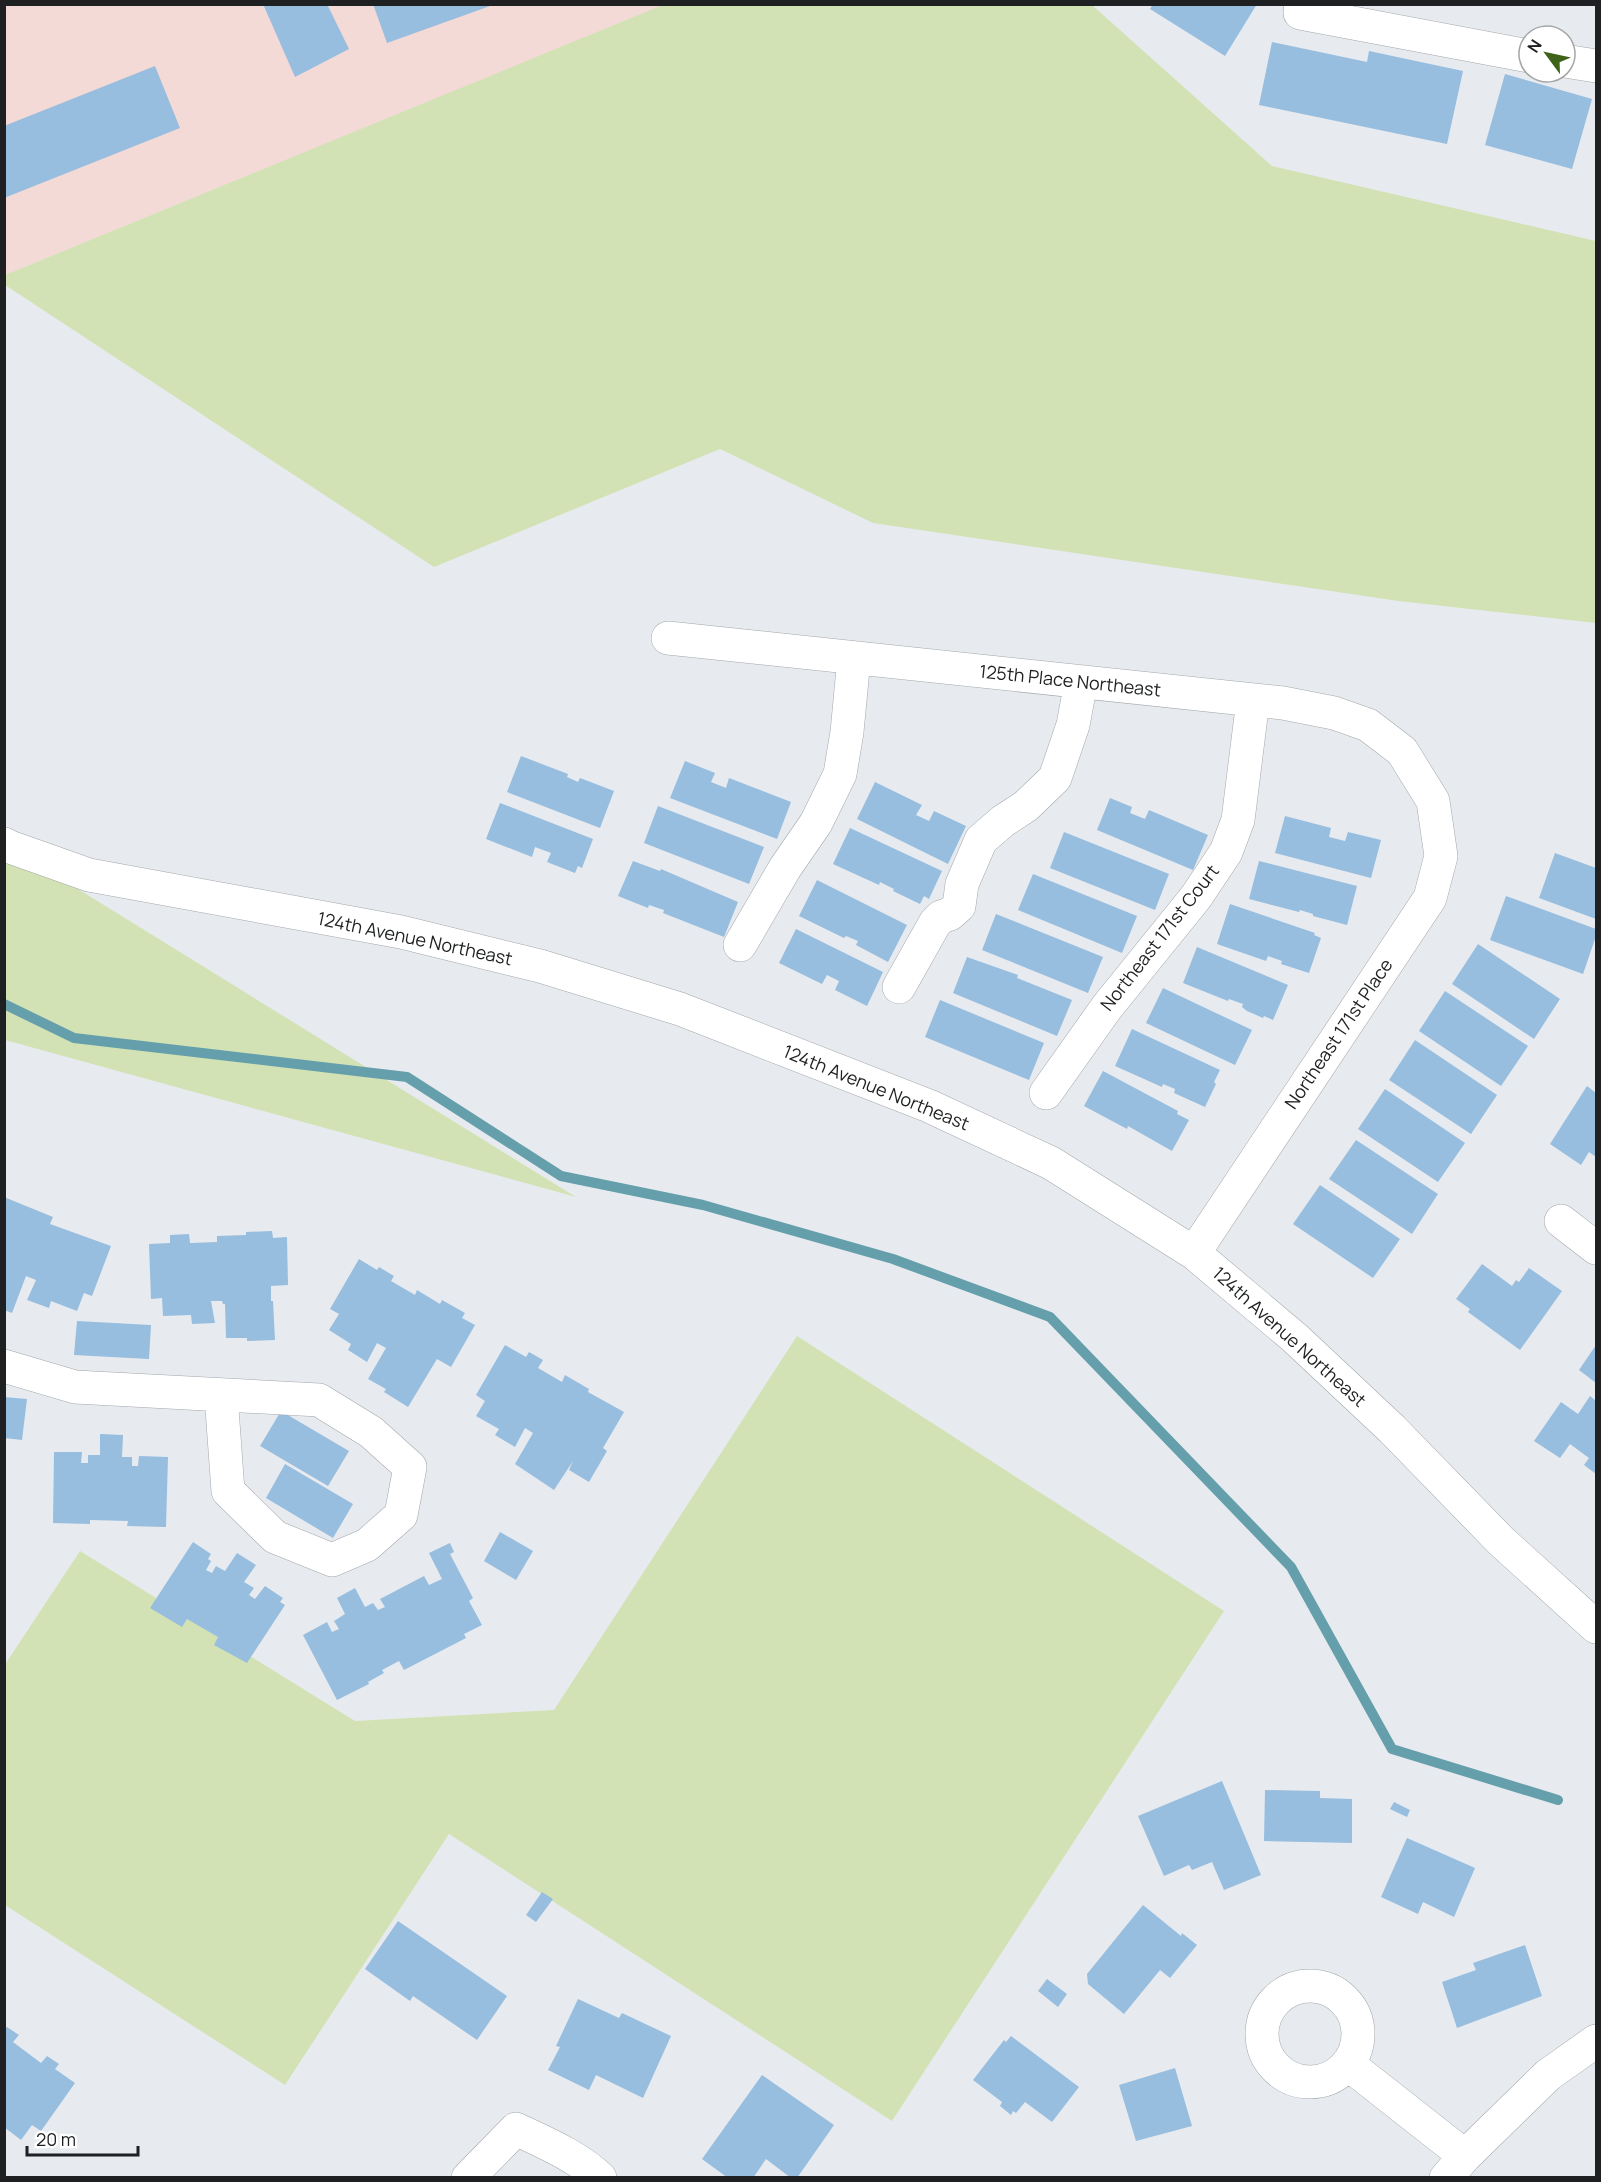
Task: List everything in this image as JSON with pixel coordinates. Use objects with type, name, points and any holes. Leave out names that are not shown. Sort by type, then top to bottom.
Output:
[{"type":"street","points":[[1300,9],[1517,54]]},
{"type":"street","points":[[1577,63],[1596,66]]},
{"type":"street","name":"125th Place Northeast","points":[[668,638],[1283,703],[1334,713],[1368,725],[1402,751],[1433,801]]},
{"type":"street","points":[[740,945],[785,868],[816,824],[840,774],[854,658]]},
{"type":"street","points":[[899,987],[935,923],[941,917],[951,914],[959,906],[962,884],[981,840],[1003,821],[1026,806],[1055,778],[1073,725],[1081,682]]},
{"type":"street","name":"Northeast 171st Court","points":[[1046,1093],[1107,1007],[1196,897],[1226,852],[1238,820],[1253,700]]},
{"type":"street","name":"Northeast 171st Place","points":[[1194,1253],[1430,898],[1441,856],[1433,801]]},
{"type":"street","name":"124th Avenue Northeast","points":[[4,843],[10,848],[89,875],[401,932],[540,966],[680,1010],[929,1106],[1051,1163],[1194,1253],[1295,1338],[1392,1429],[1501,1541],[1596,1625]]},
{"type":"street","points":[[1561,1221],[1596,1248]]},
{"type":"street","points":[[4,1366],[75,1387],[319,1400],[372,1432],[410,1467],[401,1515],[367,1545],[332,1560],[275,1537],[228,1491],[221,1395]]},
{"type":"street","points":[[1348,2064],[1456,2167],[1548,2075],[1596,2041]]},
{"type":"street","points":[[468,2178],[516,2129],[551,2146],[592,2170],[600,2178]]},
{"type":"shaded area","points":[[5,5],[665,5],[5,275]]},
{"type":"green space","points":[[665,4],[1092,5],[1272,166],[1596,241],[1596,623],[1398,601],[873,523],[720,449],[434,567],[5,285],[5,275]]},
{"type":"green space","points":[[4,844],[10,847],[576,1197],[5,1040]]},
{"type":"green space","points":[[797,1336],[1224,1611],[892,2121],[449,1834],[285,2085],[5,1905],[4,1666],[80,1551],[355,1721],[554,1710]]},
{"type":"building","points":[[263,4],[327,4],[349,49],[295,77]]},
{"type":"building","points":[[373,4],[493,4],[493,5],[387,43]]},
{"type":"building","points":[[1153,4],[1257,4],[1225,56],[1150,9]]},
{"type":"building","points":[[1272,42],[1367,62],[1369,51],[1463,71],[1447,144],[1259,105]]},
{"type":"building","points":[[155,66],[180,128],[4,198],[4,126]]},
{"type":"building","points":[[1505,74],[1517,77],[1517,84],[1540,84],[1592,99],[1572,169],[1485,145]]},
{"type":"building","points":[[521,756],[568,774],[567,777],[578,782],[580,778],[614,791],[600,828],[507,792]]},
{"type":"building","points":[[685,761],[715,773],[711,782],[726,788],[729,778],[791,802],[777,839],[670,798]]},
{"type":"building","points":[[875,782],[922,805],[916,815],[929,821],[934,811],[966,826],[948,864],[857,819]]},
{"type":"building","points":[[1110,798],[1132,807],[1130,813],[1145,819],[1149,810],[1208,835],[1193,870],[1097,830]]},
{"type":"building","points":[[500,803],[593,839],[582,868],[578,866],[575,873],[547,862],[551,853],[535,847],[532,857],[486,839]]},
{"type":"building","points":[[658,806],[764,847],[749,884],[644,843]]},
{"type":"building","points":[[1285,816],[1331,828],[1329,837],[1345,841],[1348,832],[1381,840],[1371,878],[1275,853]]},
{"type":"building","points":[[850,828],[942,871],[929,899],[924,896],[920,904],[880,882],[879,885],[833,864]]},
{"type":"building","points":[[1064,832],[1169,874],[1155,910],[1050,868]]},
{"type":"building","points":[[1555,853],[1596,868],[1596,919],[1539,898]]},
{"type":"building","points":[[633,861],[660,871],[661,869],[738,902],[724,937],[663,913],[664,910],[649,905],[648,908],[618,896]]},
{"type":"building","points":[[1259,861],[1357,886],[1347,925],[1300,910],[1299,912],[1249,899]]},
{"type":"building","points":[[1033,874],[1137,916],[1122,953],[1018,910]]},
{"type":"building","points":[[817,880],[907,925],[888,962],[856,945],[858,941],[846,936],[844,938],[799,916]]},
{"type":"building","points":[[1506,896],[1596,929],[1596,936],[1583,974],[1490,940]]},
{"type":"building","points":[[1230,904],[1315,933],[1314,935],[1321,938],[1309,973],[1281,964],[1282,961],[1268,956],[1266,961],[1217,944]]},
{"type":"building","points":[[996,914],[1103,957],[1088,993],[982,950]]},
{"type":"building","points":[[796,929],[883,972],[867,1006],[835,990],[839,981],[827,975],[822,984],[779,963]]},
{"type":"building","points":[[1478,944],[1560,999],[1534,1039],[1452,984]]},
{"type":"building","points":[[1197,947],[1288,985],[1273,1020],[1247,1011],[1242,1007],[1243,1004],[1229,999],[1228,1001],[1183,983]]},
{"type":"building","points":[[967,957],[1018,975],[1017,978],[1072,1000],[1057,1036],[953,993]]},
{"type":"building","points":[[1163,988],[1252,1030],[1235,1065],[1146,1023]]},
{"type":"building","points":[[1445,991],[1528,1046],[1501,1086],[1419,1031]]},
{"type":"building","points":[[940,1000],[1044,1043],[1029,1080],[925,1037]]},
{"type":"building","points":[[1132,1029],[1220,1070],[1205,1107],[1174,1093],[1175,1089],[1163,1084],[1162,1087],[1115,1066]]},
{"type":"building","points":[[1415,1040],[1497,1095],[1471,1134],[1389,1080]]},
{"type":"building","points":[[1103,1071],[1178,1111],[1177,1114],[1189,1120],[1172,1151],[1128,1126],[1127,1129],[1084,1106]]},
{"type":"building","points":[[1587,1086],[1596,1093],[1596,1157],[1589,1152],[1581,1165],[1550,1144]]},
{"type":"building","points":[[1385,1089],[1465,1143],[1438,1182],[1358,1129]]},
{"type":"building","points":[[1356,1140],[1438,1194],[1412,1234],[1329,1179]]},
{"type":"building","points":[[1320,1185],[1400,1239],[1373,1278],[1293,1224]]},
{"type":"building","points":[[4,1197],[53,1217],[50,1224],[111,1246],[92,1296],[84,1293],[77,1311],[51,1301],[49,1308],[27,1300],[36,1280],[26,1276],[12,1313],[4,1310]]},
{"type":"building","points":[[272,1231],[273,1238],[287,1237],[288,1285],[271,1286],[275,1340],[247,1341],[247,1338],[226,1338],[225,1304],[222,1301],[211,1301],[215,1323],[192,1324],[191,1315],[163,1316],[162,1298],[151,1299],[149,1244],[170,1243],[170,1235],[189,1234],[190,1243],[217,1242],[217,1236]]},
{"type":"building","points":[[359,1259],[377,1270],[379,1267],[394,1276],[391,1281],[415,1295],[417,1290],[440,1304],[442,1300],[465,1313],[462,1318],[475,1325],[451,1367],[437,1359],[408,1407],[384,1392],[386,1389],[368,1379],[386,1348],[377,1343],[367,1362],[348,1350],[351,1344],[329,1330],[339,1314],[330,1309]]},
{"type":"building","points":[[1482,1264],[1512,1286],[1516,1280],[1519,1282],[1529,1268],[1562,1291],[1520,1350],[1468,1312],[1470,1309],[1456,1299]]},
{"type":"building","points":[[77,1321],[151,1325],[149,1359],[74,1355]]},
{"type":"building","points":[[505,1345],[526,1357],[529,1352],[543,1360],[538,1368],[562,1382],[565,1375],[589,1389],[588,1392],[624,1412],[603,1448],[607,1451],[589,1482],[569,1470],[573,1461],[554,1490],[515,1464],[533,1433],[525,1428],[515,1447],[495,1435],[499,1429],[476,1416],[485,1401],[476,1395]]},
{"type":"building","points":[[1596,1345],[1596,1383],[1579,1370]]},
{"type":"building","points":[[1590,1396],[1596,1401],[1596,1474],[1584,1465],[1589,1458],[1570,1444],[1560,1458],[1534,1441],[1561,1402],[1578,1414]]},
{"type":"building","points":[[4,1397],[27,1399],[22,1440],[4,1438]]},
{"type":"building","points":[[281,1411],[349,1451],[328,1486],[260,1446]]},
{"type":"building","points":[[100,1434],[123,1435],[122,1457],[132,1457],[132,1466],[138,1466],[139,1456],[168,1457],[166,1527],[127,1526],[128,1521],[90,1520],[90,1524],[53,1523],[54,1452],[82,1452],[81,1463],[88,1463],[88,1455],[100,1455]]},
{"type":"building","points":[[285,1464],[353,1504],[333,1538],[266,1498]]},
{"type":"building","points":[[500,1532],[533,1551],[516,1580],[484,1561]]},
{"type":"building","points":[[193,1542],[211,1554],[208,1559],[211,1561],[206,1570],[212,1573],[216,1566],[225,1571],[237,1553],[256,1565],[244,1582],[254,1588],[249,1595],[255,1599],[265,1586],[283,1598],[280,1602],[285,1605],[247,1663],[214,1645],[218,1637],[187,1619],[182,1627],[150,1608]]},
{"type":"building","points":[[450,1543],[454,1552],[450,1554],[473,1598],[469,1601],[482,1625],[464,1634],[466,1638],[404,1670],[399,1661],[382,1670],[384,1673],[368,1682],[369,1684],[337,1700],[303,1635],[327,1622],[332,1632],[339,1629],[334,1621],[345,1614],[337,1598],[355,1588],[365,1607],[373,1603],[378,1610],[385,1607],[380,1599],[424,1576],[429,1585],[442,1579],[429,1553]]},
{"type":"building","points":[[1222,1781],[1261,1875],[1224,1890],[1212,1862],[1192,1870],[1189,1865],[1164,1876],[1138,1816]]},
{"type":"building","points":[[1265,1790],[1320,1791],[1320,1798],[1352,1799],[1352,1843],[1264,1841]]},
{"type":"building","points":[[1394,1802],[1410,1810],[1407,1817],[1390,1809]]},
{"type":"building","points":[[1407,1838],[1475,1868],[1454,1917],[1423,1902],[1418,1914],[1381,1897]]},
{"type":"building","points":[[542,1892],[553,1899],[536,1922],[526,1915]]},
{"type":"building","points":[[1143,1905],[1181,1936],[1182,1933],[1197,1945],[1170,1978],[1160,1970],[1124,2014],[1088,1984],[1087,1974]]},
{"type":"building","points":[[398,1921],[507,1996],[477,2040],[413,1996],[410,2001],[365,1969]]},
{"type":"building","points":[[1525,1945],[1542,1996],[1457,2028],[1442,1982],[1476,1970],[1473,1963]]},
{"type":"building","points":[[1047,1979],[1067,1994],[1058,2007],[1038,1991]]},
{"type":"building","points":[[578,1999],[619,2018],[622,2013],[671,2036],[643,2098],[596,2075],[589,2090],[548,2070],[560,2047],[556,2046]]},
{"type":"building","points":[[7,2027],[19,2035],[13,2042],[41,2063],[47,2056],[59,2064],[55,2069],[75,2083],[41,2131],[32,2125],[21,2140],[4,2127],[4,2029]]},
{"type":"building","points":[[1011,2036],[1079,2087],[1052,2122],[1025,2102],[1016,2113],[1013,2111],[1011,2115],[1000,2106],[1002,2102],[973,2080],[1004,2040],[1006,2042]]},
{"type":"building","points":[[1175,2068],[1192,2126],[1136,2141],[1119,2085]]},
{"type":"building","points":[[762,2075],[834,2125],[797,2178],[791,2178],[766,2159],[753,2178],[728,2178],[702,2159]]},
{"type":"waterway","points":[[4,1004],[74,1038],[407,1077],[561,1176],[703,1205],[893,1259],[1050,1317],[1291,1567],[1392,1749],[1558,1800]]}]
